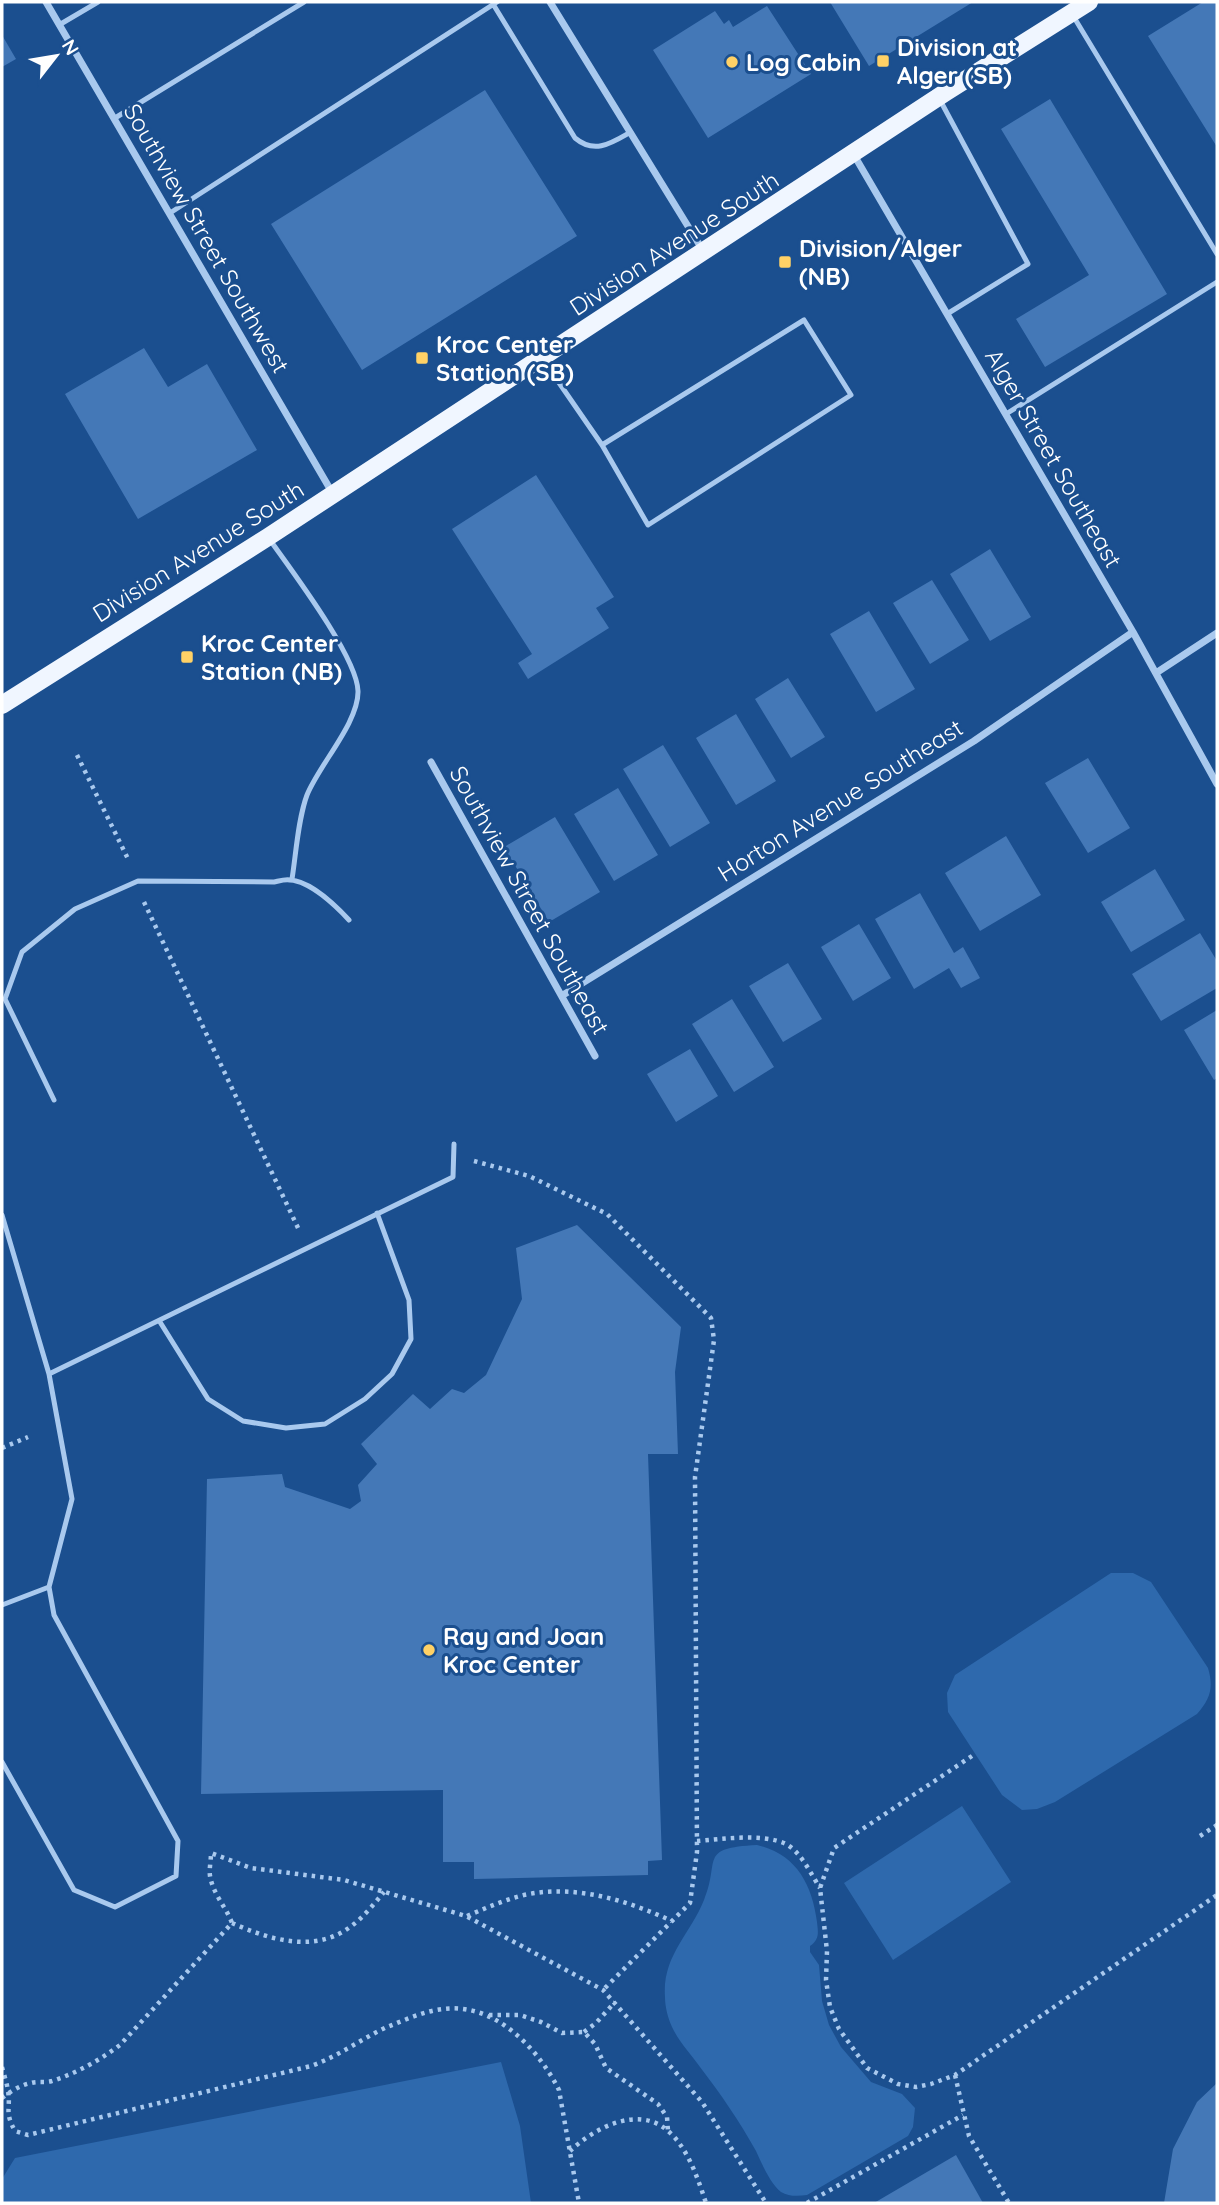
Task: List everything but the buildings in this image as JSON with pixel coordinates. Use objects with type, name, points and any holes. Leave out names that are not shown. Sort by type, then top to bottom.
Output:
[{"type":"main road","name":"Division Avenue South","points":[[2,705],[268,537],[939,97],[1089,2]]},
{"type":"street","name":"Southview Street Southwest","points":[[46,2],[334,494]]},
{"type":"street","points":[[550,2],[704,253]]},
{"type":"street","name":"Alger Street Southeast","points":[[853,155],[1133,632],[1217,785]]},
{"type":"street","name":"Horton Avenue Southeast","points":[[563,995],[974,741],[1133,632]]},
{"type":"street","points":[[1156,673],[1217,633]]},
{"type":"street","name":"Southview Street Southeast","points":[[431,762],[595,1056]]},
{"type":"lane","points":[[59,25],[98,2]]},
{"type":"lane","points":[[115,118],[304,2]]},
{"type":"lane","points":[[170,213],[495,3],[575,138],[584,146],[597,147],[610,144],[629,133]]},
{"type":"lane","points":[[1072,13],[1217,254]]},
{"type":"lane","points":[[939,97],[962,145],[1028,264],[947,314]]},
{"type":"lane","points":[[1006,414],[1217,282]]},
{"type":"lane","points":[[543,358],[602,445],[648,525],[850,395],[804,320],[602,445]]},
{"type":"lane","points":[[268,537],[348,660],[356,678],[358,692],[350,720],[312,781],[305,800],[292,879]]},
{"type":"lane","points":[[54,1100],[5,999],[22,953],[75,909],[138,881],[274,882],[292,879],[326,898],[349,920]]},
{"type":"lane","points":[[49,1374],[453,1177],[454,1144]]},
{"type":"lane","points":[[160,1322],[208,1399],[243,1421],[286,1428],[325,1424],[365,1399],[392,1374],[411,1339],[410,1300],[377,1213]]},
{"type":"lane","points":[[2,1215],[49,1374],[72,1499],[49,1587],[54,1615],[178,1841],[176,1876],[115,1907],[74,1890],[2,1762]]},
{"type":"lane","points":[[2,1605],[49,1587]]},
{"type":"path","points":[[77,755],[130,863]]},
{"type":"path","points":[[144,902],[299,1231]]},
{"type":"path","points":[[453,1155],[529,1176],[607,1214],[711,1318],[715,1340],[695,1477],[697,1841],[690,1903],[603,1990]]},
{"type":"path","points":[[2,1448],[28,1437]]},
{"type":"path","points":[[972,1756],[834,1847],[820,1888],[830,2007],[839,2029],[867,2068],[882,2078],[916,2087],[932,2084],[955,2074],[1217,1895]]},
{"type":"path","points":[[1200,1836],[1217,1825]]},
{"type":"path","points":[[697,1841],[761,1839],[786,1844],[798,1855],[820,1888]]},
{"type":"path","points":[[384,1892],[366,1914],[348,1929],[310,1942],[278,1940],[258,1935],[232,1923],[216,1894],[210,1875],[211,1853],[251,1868],[344,1881],[384,1892],[467,1916],[603,1990],[702,2102],[766,2203]]},
{"type":"path","points":[[467,1916],[524,1895],[556,1891],[611,1898],[640,1906],[672,1921]]},
{"type":"path","points":[[2,2098],[32,2082],[49,2082],[72,2074],[120,2045],[232,1923]]},
{"type":"path","points":[[2,2067],[9,2093],[9,2119],[15,2131],[28,2135],[311,2066],[331,2059],[384,2028],[444,2008],[488,2015],[520,2015],[562,2033],[584,2032],[615,2003]]},
{"type":"path","points":[[488,2015],[524,2041],[553,2077],[559,2090],[579,2203]]},
{"type":"path","points":[[584,2032],[595,2044],[606,2068],[658,2104],[667,2117],[668,2131]]},
{"type":"path","points":[[955,2074],[969,2136],[1009,2203]]},
{"type":"path","points":[[807,2203],[963,2115]]},
{"type":"path","points":[[569,2152],[587,2135],[616,2122],[653,2122],[668,2131],[696,2173],[706,2203]]},
{"type":"shaded area","points":[[1111,1573],[1133,1573],[1151,1582],[1208,1668],[1211,1687],[1208,1698],[1197,1714],[1055,1802],[1037,1809],[1022,1810],[1002,1795],[948,1712],[947,1693],[955,1675]]},
{"type":"shaded area","points":[[962,1806],[1011,1882],[893,1960],[844,1883]]},
{"type":"shaded area","points":[[757,1845],[771,1849],[792,1863],[811,1895],[818,1929],[810,1952],[819,1965],[822,2001],[829,2025],[841,2047],[871,2082],[902,2094],[915,2108],[913,2127],[908,2136],[807,2195],[787,2195],[773,2184],[737,2119],[675,2032],[666,2005],[665,1982],[668,1969],[704,1900],[714,1859],[726,1849]]},
{"type":"shaded area","points":[[501,2062],[520,2126],[531,2203],[2,2203],[2,2179],[15,2158]]},
{"type":"place","name":"Division at Alger (SB)","points":[[883,61]]},
{"type":"place","name":"Log Cabin","points":[[732,62]]},
{"type":"place","name":"Division/Alger (NB)","points":[[785,262]]},
{"type":"place","name":"Kroc Center Station (SB)","points":[[422,358]]},
{"type":"place","name":"Kroc Center Station (NB)","points":[[187,657]]},
{"type":"place","name":"Ray and Joan Kroc Center","points":[[429,1650]]}]
